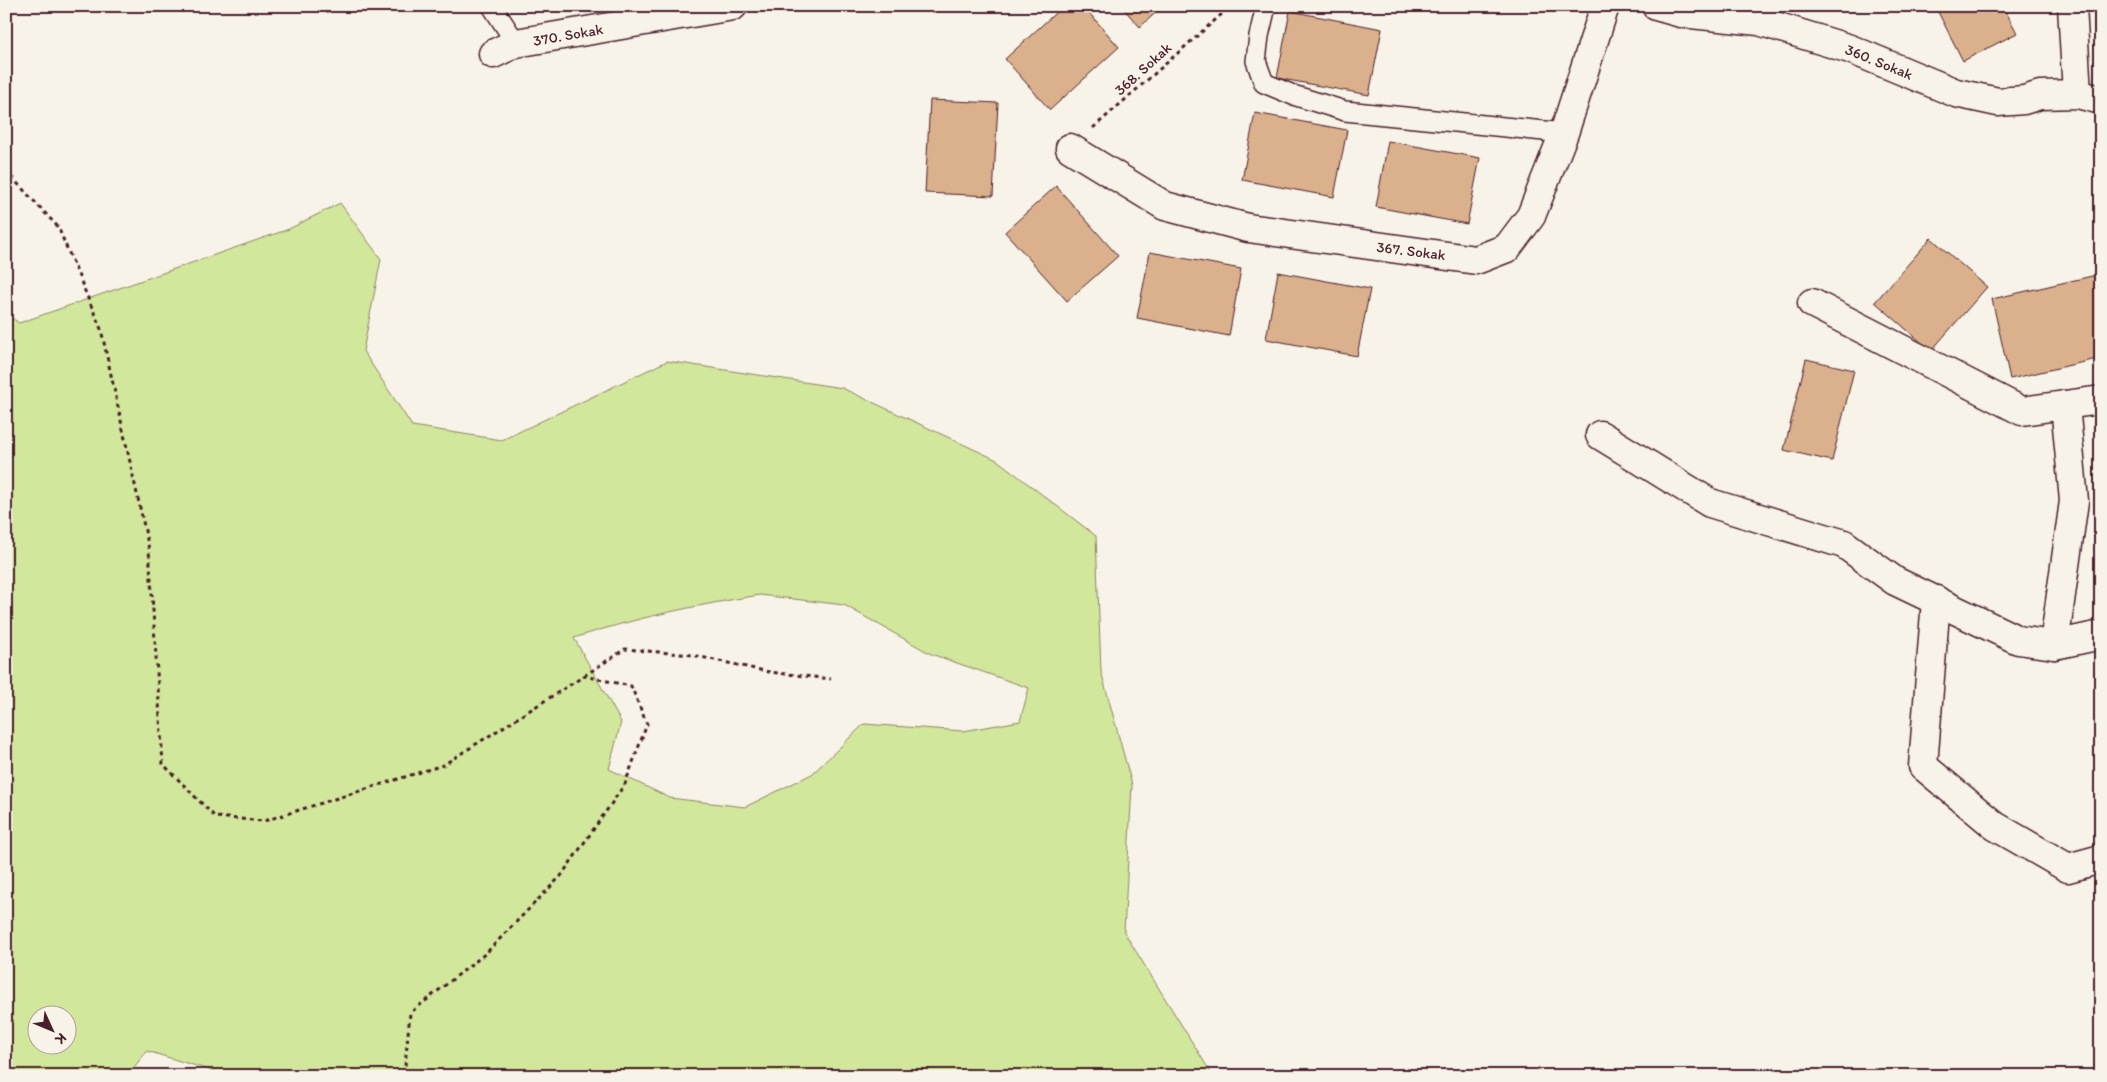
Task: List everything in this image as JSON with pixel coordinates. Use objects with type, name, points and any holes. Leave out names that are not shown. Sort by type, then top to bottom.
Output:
[{"type":"street","name":"370. Sokak","points":[[504,49],[733,6]]},
{"type":"street","name":"367. Sokak","points":[[1070,148],[1165,206],[1248,228],[1476,260],[1508,248],[1530,216],[1564,133],[1605,6]]},
{"type":"street","name":"360. Sokak","points":[[1656,6],[1681,13],[1759,21],[1850,49],[1964,95],[1998,102],[2024,100],[2040,95],[2089,97]]},
{"type":"street","points":[[2072,6],[2089,97]]},
{"type":"street","points":[[1812,303],[2022,411],[2101,400]]},
{"type":"street","points":[[2054,645],[2074,501],[2065,406]]},
{"type":"street","points":[[1600,435],[1710,503],[1844,544],[1895,580],[2018,640],[2054,645],[2101,635]]},
{"type":"street","points":[[1936,600],[1923,766],[1995,826],[2068,868],[2101,859]]},
{"type":"lane","points":[[492,6],[504,49]]},
{"type":"lane","points":[[1266,6],[1259,36],[1256,61],[1264,83],[1293,95],[1345,111],[1564,133]]},
{"type":"path","name":"368. Sokak","points":[[1070,148],[1231,6]]},
{"type":"path","points":[[6,171],[58,227],[101,329],[149,549],[163,764],[215,817],[264,821],[443,765],[625,649],[692,656],[769,672],[831,679]]},
{"type":"path","points":[[404,1076],[410,1014],[486,953],[561,876],[625,784],[647,724],[630,686],[584,676]]},
{"type":"green space","points":[[340,203],[381,259],[363,351],[412,426],[502,440],[667,361],[842,388],[997,460],[1096,536],[1101,671],[1132,785],[1124,932],[1213,1076],[229,1076],[147,1051],[127,1076],[6,1076],[6,314],[19,323],[289,229]],"holes":[[[760,595],[844,605],[931,654],[1029,688],[1020,721],[963,731],[864,724],[812,774],[745,807],[670,798],[609,769],[621,722],[574,638],[666,613]]]},
{"type":"building","points":[[1063,6],[1083,6],[1119,47],[1050,110],[1005,59]]},
{"type":"building","points":[[1121,6],[1163,6],[1140,27]]},
{"type":"building","points":[[1935,6],[2003,6],[2017,33],[1963,61]]},
{"type":"building","points":[[1290,11],[1382,29],[1369,95],[1277,78]]},
{"type":"building","points":[[930,100],[998,103],[993,196],[925,193]]},
{"type":"building","points":[[1255,113],[1347,130],[1334,197],[1242,180]]},
{"type":"building","points":[[1388,141],[1480,158],[1467,224],[1376,207]]},
{"type":"building","points":[[1056,186],[1118,256],[1067,301],[1005,232]]},
{"type":"building","points":[[1931,238],[1987,287],[1931,351],[1875,302]]},
{"type":"building","points":[[1150,252],[1241,269],[1229,336],[1137,318]]},
{"type":"building","points":[[1278,272],[1370,289],[1357,356],[1266,339]]},
{"type":"building","points":[[2101,274],[2101,358],[2010,379],[1992,299]]},
{"type":"building","points":[[1806,359],[1854,370],[1832,461],[1784,450]]}]
